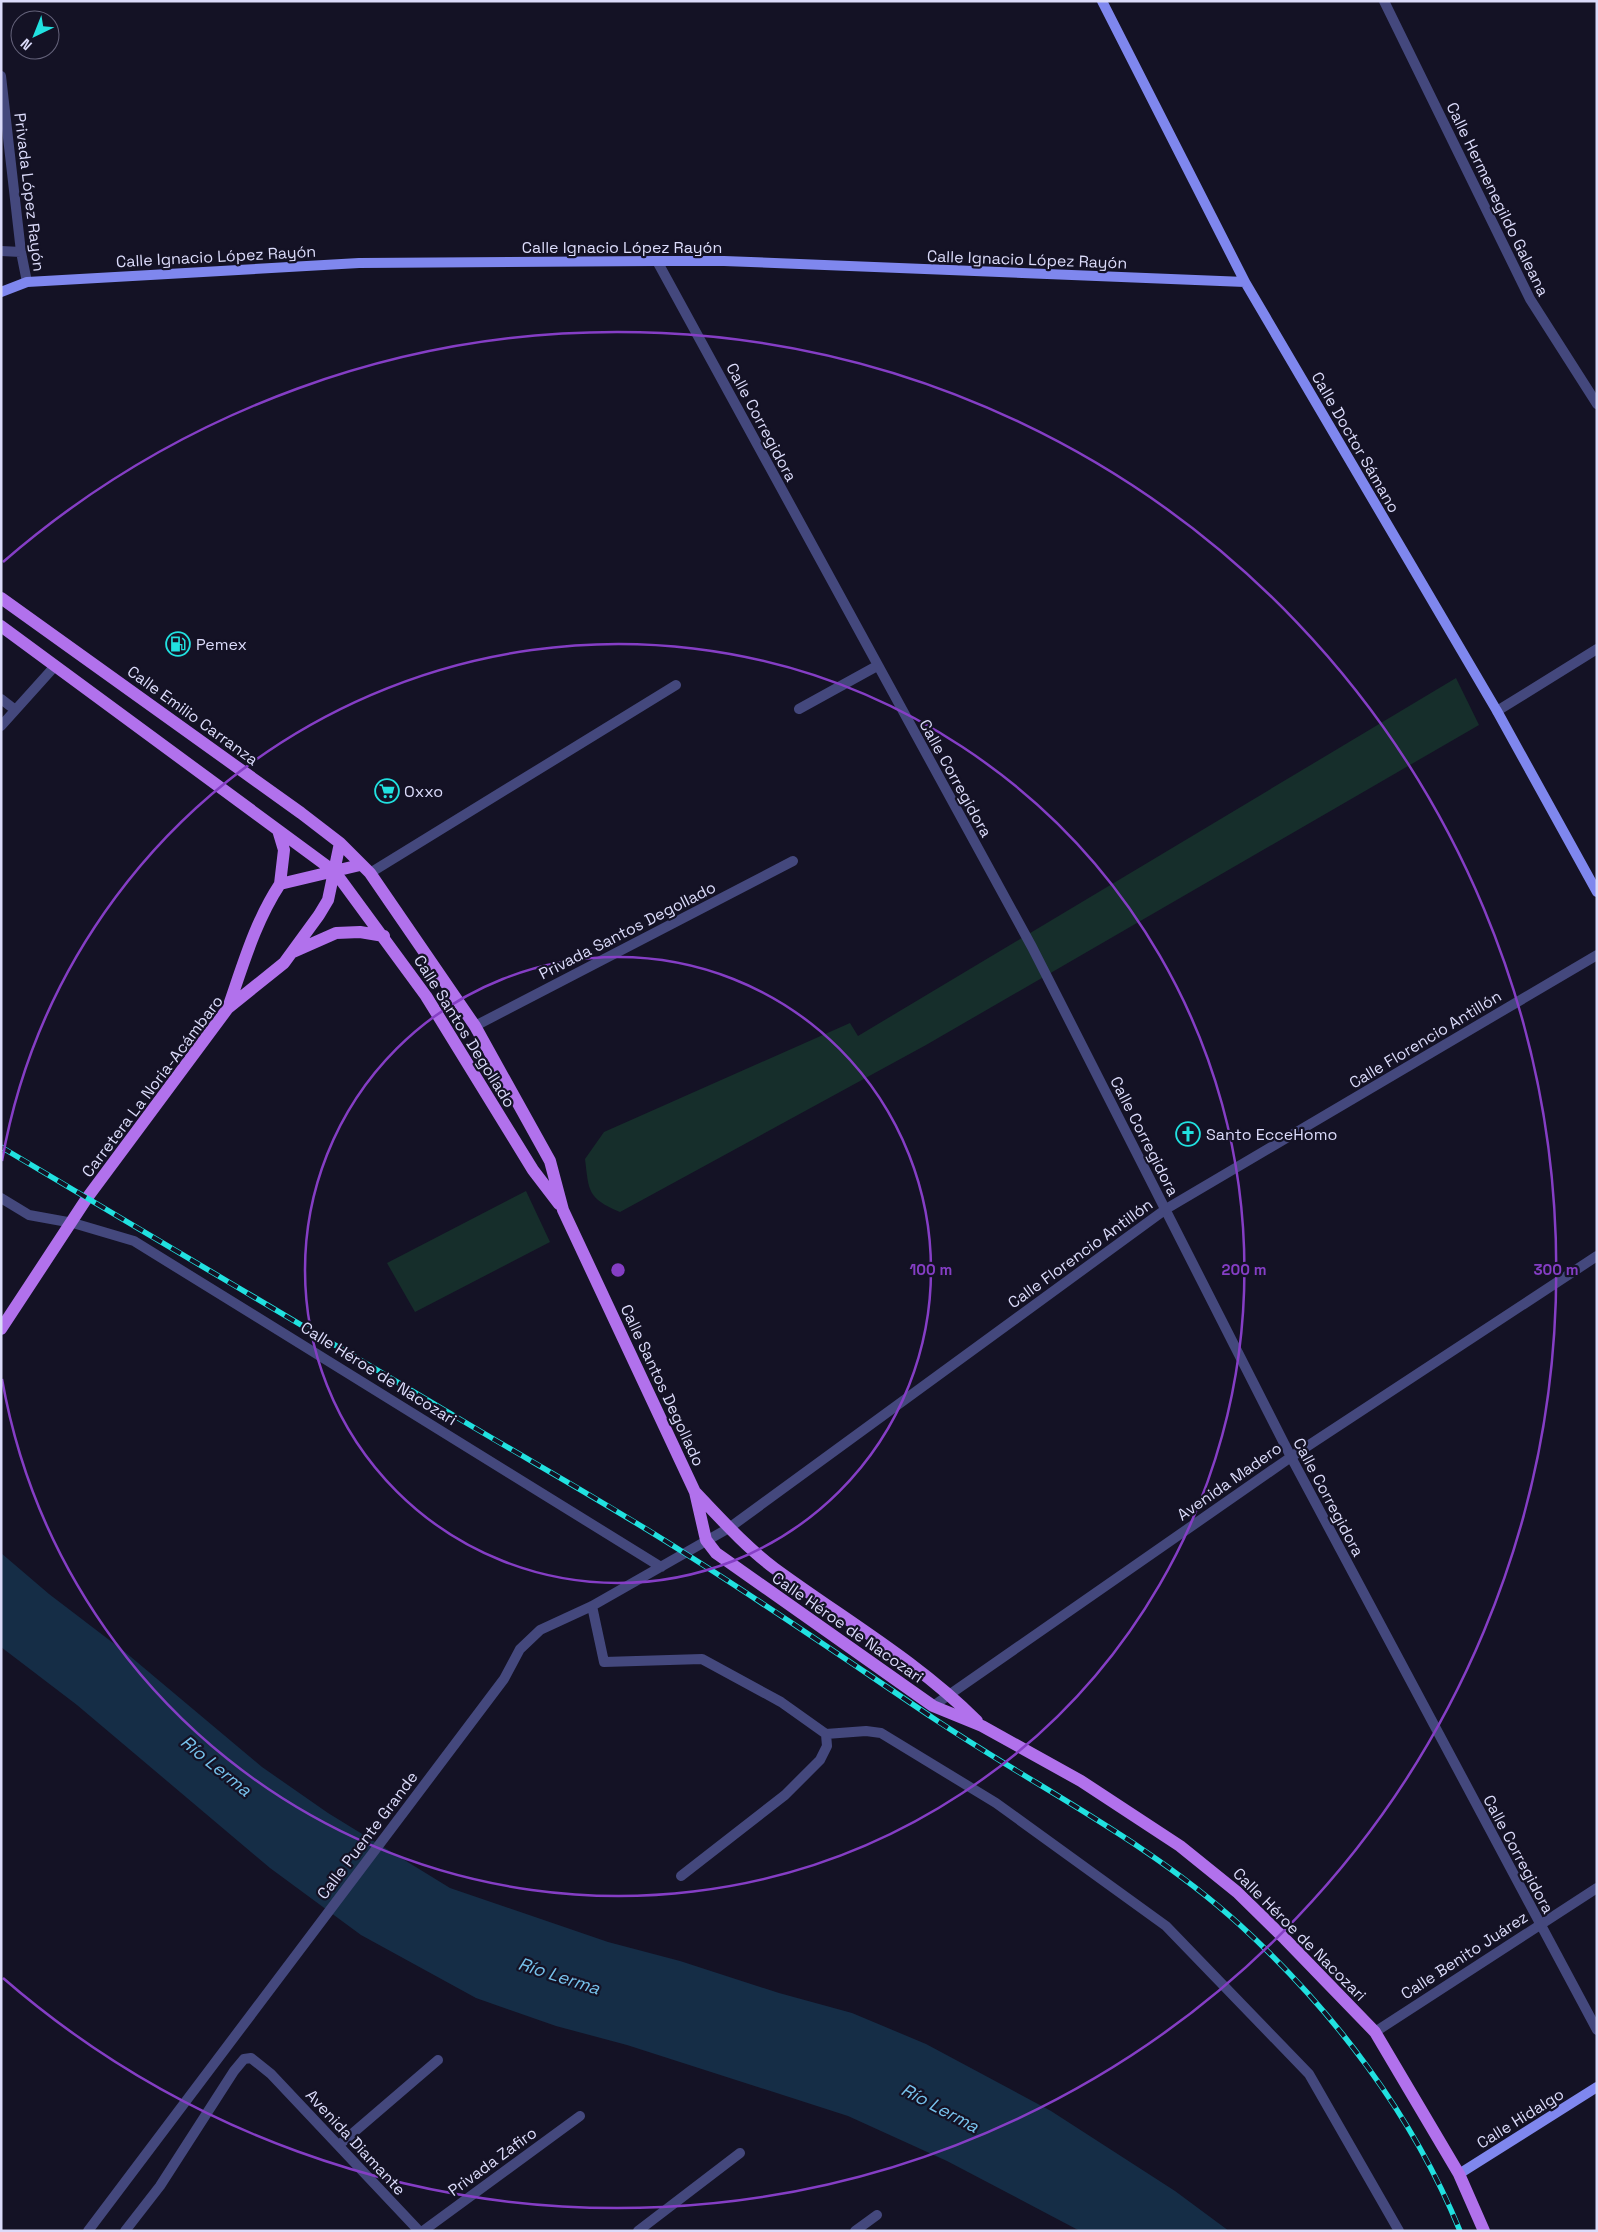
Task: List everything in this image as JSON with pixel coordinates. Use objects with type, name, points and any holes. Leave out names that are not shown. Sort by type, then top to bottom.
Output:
[{"type":"main road","name":"Calle Emilio Carranza","points":[[1,598],[340,843],[365,869]]},
{"type":"main road","points":[[1,626],[335,872]]},
{"type":"main road","points":[[228,1008],[264,908],[280,884],[284,845],[278,830]]},
{"type":"main road","name":"Carretera La Noria-Acámbaro","points":[[1,1330],[87,1198],[228,1008],[284,963],[293,952],[328,900],[340,843]]},
{"type":"main road","points":[[280,884],[335,872],[365,869]]},
{"type":"main road","name":"Calle Santos Degollado","points":[[365,869],[476,1026],[550,1161],[563,1210],[694,1492],[706,1540]]},
{"type":"main road","name":"Calle Santos Degollado","points":[[335,872],[384,936],[426,996],[533,1170],[563,1210]]},
{"type":"main road","points":[[293,952],[336,933],[360,932],[384,936]]},
{"type":"main road","name":"Calle Santos Degollado","points":[[694,1492],[730,1528]]},
{"type":"main road","name":"Calle Héroe de Nacozari","points":[[730,1528],[773,1567],[949,1693],[982,1726]]},
{"type":"main road","name":"Calle Héroe de Nacozari","points":[[706,1540],[716,1553],[730,1565],[933,1706],[982,1726],[1081,1781],[1180,1846],[1237,1892],[1285,1938],[1375,2032],[1460,2174],[1484,2231]]},
{"type":"street","name":"Calle Doctor Sámano","points":[[1102,1],[1245,282],[1497,711],[1597,892]]},
{"type":"street","name":"Calle Hermenegildo Galeana","points":[[1387,2],[1530,299],[1597,404]]},
{"type":"street","name":"Privada López Rayón","points":[[1,76],[21,252],[27,282]]},
{"type":"street","points":[[1,251],[21,252]]},
{"type":"street","name":"Calle Corregidora","points":[[657,261],[1032,947],[1290,1457],[1597,2030]]},
{"type":"street","name":"Calle Ignacio López Rayón","points":[[1,292],[27,282],[359,263],[724,262],[1245,282]]},
{"type":"street","points":[[1497,711],[1597,650]]},
{"type":"street","points":[[1,726],[14,709],[55,666]]},
{"type":"street","points":[[799,709],[877,666]]},
{"type":"street","points":[[365,869],[676,685]]},
{"type":"street","points":[[1,700],[14,709]]},
{"type":"street","name":"Privada Santos Degollado","points":[[476,1026],[793,860]]},
{"type":"street","name":"Calle Florencio Antillón","points":[[730,1528],[1166,1209],[1597,955]]},
{"type":"street","name":"Calle Héroe de Nacozari","points":[[1,1198],[29,1215],[73,1222],[134,1241],[661,1567]]},
{"type":"street","name":"Avenida Madero","points":[[933,1706],[949,1693],[1290,1457],[1597,1256]]},
{"type":"street","name":"Calle Puente Grande","points":[[88,2231],[504,1679],[520,1649],[540,1630],[592,1606],[730,1528]]},
{"type":"street","points":[[592,1606],[604,1662],[702,1659],[781,1702],[826,1734],[866,1730],[881,1733],[996,1803],[1166,1926],[1309,2074],[1399,2231]]},
{"type":"street","points":[[681,1876],[784,1796],[820,1760],[827,1746],[826,1734]]},
{"type":"street","name":"Calle Benito Juárez","points":[[1375,2032],[1597,1888]]},
{"type":"street","name":"Avenida Diamante","points":[[124,2231],[160,2186],[244,2059],[251,2058],[271,2074],[419,2231]]},
{"type":"street","points":[[339,2145],[438,2060]]},
{"type":"street","name":"Calle Hidalgo","points":[[1460,2174],[1597,2088]]},
{"type":"street","name":"Privada Zafiro","points":[[423,2231],[580,2116]]},
{"type":"street","points":[[638,2231],[740,2153]]},
{"type":"street","points":[[855,2231],[877,2214]]},
{"type":"green space","points":[[1456,678],[1479,725],[926,1045],[620,1212],[595,1198],[589,1186],[585,1159],[604,1132],[850,1023],[858,1036]]},
{"type":"green space","points":[[526,1191],[550,1242],[415,1312],[387,1263]]},
{"type":"water","name":"Río Lerma","points":[[1,1553],[49,1594],[125,1652],[262,1767],[328,1813],[450,1888],[608,1942],[680,1961],[779,1993],[852,2013],[926,2044],[1051,2111],[1175,2191],[1229,2231],[1080,2231],[947,2161],[848,2116],[627,2045],[556,2026],[476,1998],[361,1935],[270,1868],[77,1705],[1,1647]]},
{"type":"railway","points":[[1,1147],[603,1503],[717,1574],[933,1718],[1091,1816],[1168,1867],[1240,1925],[1307,1992],[1338,2028],[1394,2105],[1419,2146],[1441,2188],[1460,2231]]},
{"type":"place","name":"Pemex","points":[[178,644]]},
{"type":"place","name":"Oxxo","points":[[387,791]]},
{"type":"place","name":"Santo EcceHomo","points":[[1188,1134]]}]
